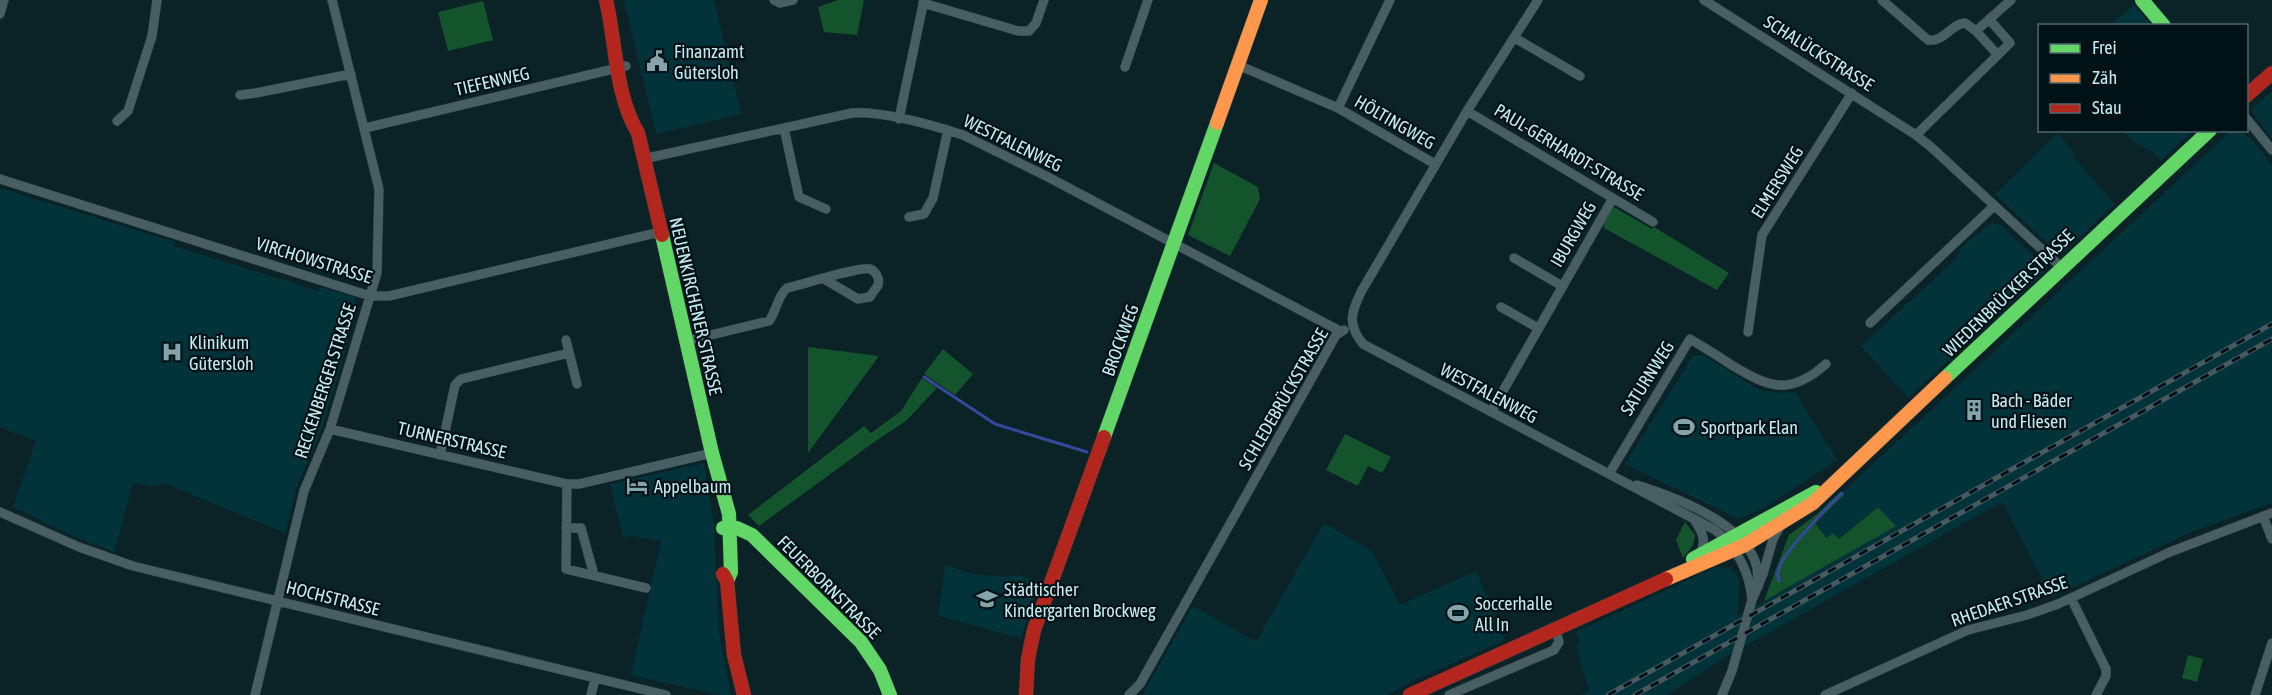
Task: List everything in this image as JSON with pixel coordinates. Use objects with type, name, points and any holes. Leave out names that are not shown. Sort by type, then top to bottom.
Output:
[{"type":"street","points":[[0,14],[4,0]]},
{"type":"street","points":[[117,121],[128,111],[152,36],[157,0]]},
{"type":"street","name":"RECKENBERGER STRASSE","points":[[255,695],[304,491],[330,429],[377,273],[378,189],[332,0]]},
{"type":"street","name":"NEUENKIRCHENER STRASSE","points":[[606,0],[613,29],[612,43],[622,66],[630,120],[638,133],[712,453],[729,514],[726,528],[731,572],[727,581],[734,655],[744,695]]},
{"type":"street","points":[[774,0],[780,3],[793,0]]},
{"type":"street","points":[[898,119],[923,1],[1018,31],[1029,31],[1036,23],[1044,0]]},
{"type":"street","points":[[1125,67],[1148,0]]},
{"type":"street","name":"BROCKWEG","points":[[1026,695],[1028,659],[1034,630],[1261,0]]},
{"type":"street","name":"HÖLTINGWEG","points":[[1338,108],[1390,0]]},
{"type":"street","name":"SCHLEDEBRÜCKSTRASSE","points":[[1132,694],[1140,684],[1336,335],[1352,327],[1354,306],[1361,292],[1435,164],[1538,0]]},
{"type":"street","name":"SCHALÜCKSTRASSE","points":[[1704,0],[1916,135],[2061,267]]},
{"type":"street","points":[[1882,0],[1928,40],[1937,40],[1961,23],[1969,25],[1997,54]]},
{"type":"street","points":[[1977,32],[2011,0]]},
{"type":"street","points":[[2142,0],[2162,24]]},
{"type":"street","points":[[1916,135],[2010,42],[1989,19]]},
{"type":"street","points":[[1515,38],[1580,76]]},
{"type":"street","name":"HÖLTINGWEG","points":[[1238,64],[1338,108],[1435,164]]},
{"type":"street","name":"TIEFENWEG","points":[[365,128],[622,66]]},
{"type":"street","points":[[2248,95],[2272,73]]},
{"type":"street","points":[[240,95],[351,74]]},
{"type":"street","name":"ELMERSWEG","points":[[1748,332],[1762,235],[1852,93]]},
{"type":"street","name":"PAUL-GERHARDT-STRASSE","points":[[1467,111],[1653,222]]},
{"type":"street","name":"WESTFALENWEG","points":[[643,159],[852,113],[871,112],[948,130],[1034,170],[1340,331]]},
{"type":"street","points":[[2248,118],[2272,150]]},
{"type":"street","points":[[784,129],[799,197],[826,209]]},
{"type":"street","points":[[909,217],[924,214],[933,198],[948,130]]},
{"type":"street","name":"WIEDENBRÜCKER STRASSE","points":[[1736,543],[1783,524],[1813,503],[2061,267],[2208,132]]},
{"type":"street","name":"VIRCHOWSTRASSE","points":[[0,179],[370,296],[389,296],[660,232]]},
{"type":"street","name":"IBURGWEG","points":[[1491,412],[1613,198]]},
{"type":"street","points":[[1870,323],[1994,206]]},
{"type":"street","name":"IBURGWEG","points":[[1514,258],[1562,286]]},
{"type":"street","points":[[686,341],[769,321],[774,314],[780,295],[787,288],[824,279],[867,269],[873,270],[877,275],[878,284],[870,297],[858,299],[824,279]]},
{"type":"street","points":[[1501,307],[1538,328]]},
{"type":"street","name":"WESTFALENWEG","points":[[1352,327],[1363,344],[1736,543]]},
{"type":"street","name":"SATURNWEG","points":[[1608,474],[1690,339],[1758,381],[1775,386],[1805,380],[1826,364]]},
{"type":"street","points":[[566,340],[577,384]]},
{"type":"street","points":[[440,455],[455,385],[461,379],[569,353]]},
{"type":"street","name":"TURNERSTRASSE","points":[[330,429],[567,484],[579,484],[712,453]]},
{"type":"street","name":"WESTFALENWEG","points":[[1618,479],[1664,493],[1723,523],[1736,543]]},
{"type":"street","points":[[567,484],[566,569],[646,588]]},
{"type":"street","name":"WIEDENBRÜCKER STRASSE","points":[[1736,543],[1832,484]]},
{"type":"street","name":"HOCHSTRASSE","points":[[0,512],[107,558],[278,602],[666,695]]},
{"type":"street","points":[[2268,514],[2272,539]]},
{"type":"street","name":"RHEDAER STRASSE","points":[[1825,695],[1847,690],[1968,630],[2027,615],[2071,598],[2170,552],[2268,514]]},
{"type":"street","points":[[1693,519],[1703,534],[1704,541],[1697,557]]},
{"type":"street","points":[[1722,695],[1732,671],[1752,600],[1764,574],[1773,539],[1783,524]]},
{"type":"street","points":[[566,528],[581,528],[594,575]]},
{"type":"street","name":"FEUERBORNSTRASSE","points":[[726,528],[737,528],[752,535],[861,642],[880,670],[890,695]]},
{"type":"street","points":[[1653,584],[1697,557],[1736,543]]},
{"type":"street","points":[[1410,695],[1556,630],[1736,543]]},
{"type":"street","points":[[1736,543],[1757,567],[1758,587]]},
{"type":"street","points":[[1736,543],[1751,584],[1752,600]]},
{"type":"street","points":[[2071,598],[2106,669],[2106,676],[2096,695]]},
{"type":"street","points":[[1449,695],[1554,650],[1559,642],[1556,630]]},
{"type":"street","points":[[2255,695],[2272,643]]},
{"type":"street","points":[[591,695],[595,679]]},
{"type":"shaded area","points":[[624,0],[714,0],[741,114],[656,134]]},
{"type":"shaded area","points":[[2134,5],[2150,24],[2111,24]]},
{"type":"shaded area","points":[[2272,91],[2272,139],[2253,113],[2253,108]]},
{"type":"shaded area","points":[[2125,132],[2191,132],[2161,161],[2153,152],[2134,142]]},
{"type":"shaded area","points":[[2230,132],[2243,132],[2255,143],[2272,166],[2272,503],[2191,532],[2052,597],[2002,502],[1724,658],[1667,695],[1581,695],[1589,690],[1576,646],[1580,644],[1576,632],[1716,567],[1730,568],[1739,579],[1738,616],[1896,526],[1878,507],[1838,539],[1828,538],[1815,523],[1844,495],[1843,492]]},
{"type":"shaded area","points":[[2058,133],[2074,153],[2072,155],[2115,204],[2063,253],[2058,253],[1995,194]]},
{"type":"shaded area","name":"Klinikum Gütersloh","points":[[0,188],[175,242],[174,246],[319,291],[320,287],[354,297],[358,307],[323,426],[296,489],[285,533],[166,484],[151,487],[133,483],[114,552],[77,538],[13,507],[36,441],[0,427]]},
{"type":"shaded area","points":[[1990,223],[2001,225],[2043,265],[2044,272],[1908,398],[1861,346],[1958,257],[1959,250]]},
{"type":"shaded area","points":[[1703,355],[1756,388],[1774,393],[1795,392],[1837,460],[1767,506],[1739,519],[1625,464],[1693,356]]},
{"type":"shaded area","points":[[704,463],[714,527],[719,634],[731,695],[719,695],[631,675],[661,541],[632,536],[623,538],[610,484]]},
{"type":"shaded area","points":[[1324,523],[1372,551],[1400,605],[1476,571],[1505,640],[1386,695],[1142,695],[1193,606],[1256,642]]},
{"type":"shaded area","name":"Städtischer Kindergarten Brockweg","points":[[945,565],[972,574],[1004,577],[1019,575],[1039,582],[1021,638],[938,616]]},
{"type":"green space","points":[[838,0],[864,0],[857,35],[824,32],[818,7]]},
{"type":"green space","points":[[483,1],[493,40],[448,51],[438,12]]},
{"type":"green space","points":[[1214,163],[1258,187],[1260,199],[1230,256],[1188,235]]},
{"type":"green space","points":[[1612,206],[1652,229],[1654,227],[1729,273],[1717,290],[1604,228],[1603,222]]},
{"type":"green space","points":[[808,347],[879,356],[808,453]]},
{"type":"green space","points":[[943,349],[973,374],[955,395],[924,374]]},
{"type":"green space","points":[[922,378],[937,388],[906,421],[759,526],[748,515],[864,426],[871,433],[901,411]]},
{"type":"green space","points":[[1345,434],[1391,457],[1382,473],[1368,466],[1358,486],[1326,470]]},
{"type":"green space","points":[[1840,492],[1844,495],[1815,523],[1827,538],[1833,533],[1839,539],[1878,507],[1896,526],[1764,601],[1789,535],[1816,515]]},
{"type":"green space","points":[[1685,522],[1695,535],[1693,545],[1683,558],[1676,540]]},
{"type":"green space","points":[[2188,655],[2203,659],[2197,682],[2182,678]]},
{"type":"waterway","points":[[924,377],[995,424],[1087,452]]},
{"type":"waterway","points":[[1779,581],[1778,572],[1787,554],[1842,493]]},
{"type":"railway","points":[[1608,695],[2272,324]]},
{"type":"railway","points":[[1635,695],[2272,339]]},
{"type":"traffic: fast","points":[[2142,0],[2162,24]]},
{"type":"traffic: fast","points":[[1104,437],[1217,123]]},
{"type":"traffic: fast","points":[[1945,378],[2208,132]]},
{"type":"traffic: fast","points":[[662,235],[712,453],[729,514],[731,572],[727,581]]},
{"type":"traffic: fast","points":[[1693,559],[1816,492]]},
{"type":"traffic: fast","points":[[723,528],[737,528],[752,535],[861,642],[880,670],[890,695]]},
{"type":"traffic: slow","points":[[1217,123],[1261,0]]},
{"type":"traffic: slow","points":[[1666,579],[1745,545],[1813,503],[1945,378]]},
{"type":"traffic: jam","points":[[606,0],[620,85],[630,118],[638,133],[662,235]]},
{"type":"traffic: jam","points":[[2248,94],[2272,73]]},
{"type":"traffic: jam","points":[[1026,695],[1028,659],[1034,630],[1104,437]]},
{"type":"traffic: jam","points":[[723,574],[727,581],[734,655],[744,695]]},
{"type":"traffic: jam","points":[[1410,695],[1666,579]]},
{"type":"place","name":"Finanzamt Gütersloh","points":[[657,61]]},
{"type":"place","name":"Klinikum Gütersloh","points":[[172,352]]},
{"type":"place","name":"Bach - Bäder und Fliesen","points":[[1974,410]]},
{"type":"place","name":"Sportpark Elan","points":[[1684,427]]},
{"type":"place","name":"Appelbaum","points":[[637,486]]},
{"type":"place","name":"Städtischer Kindergarten Brockweg","points":[[987,599]]},
{"type":"place","name":"Soccerhalle All In","points":[[1458,613]]}]
